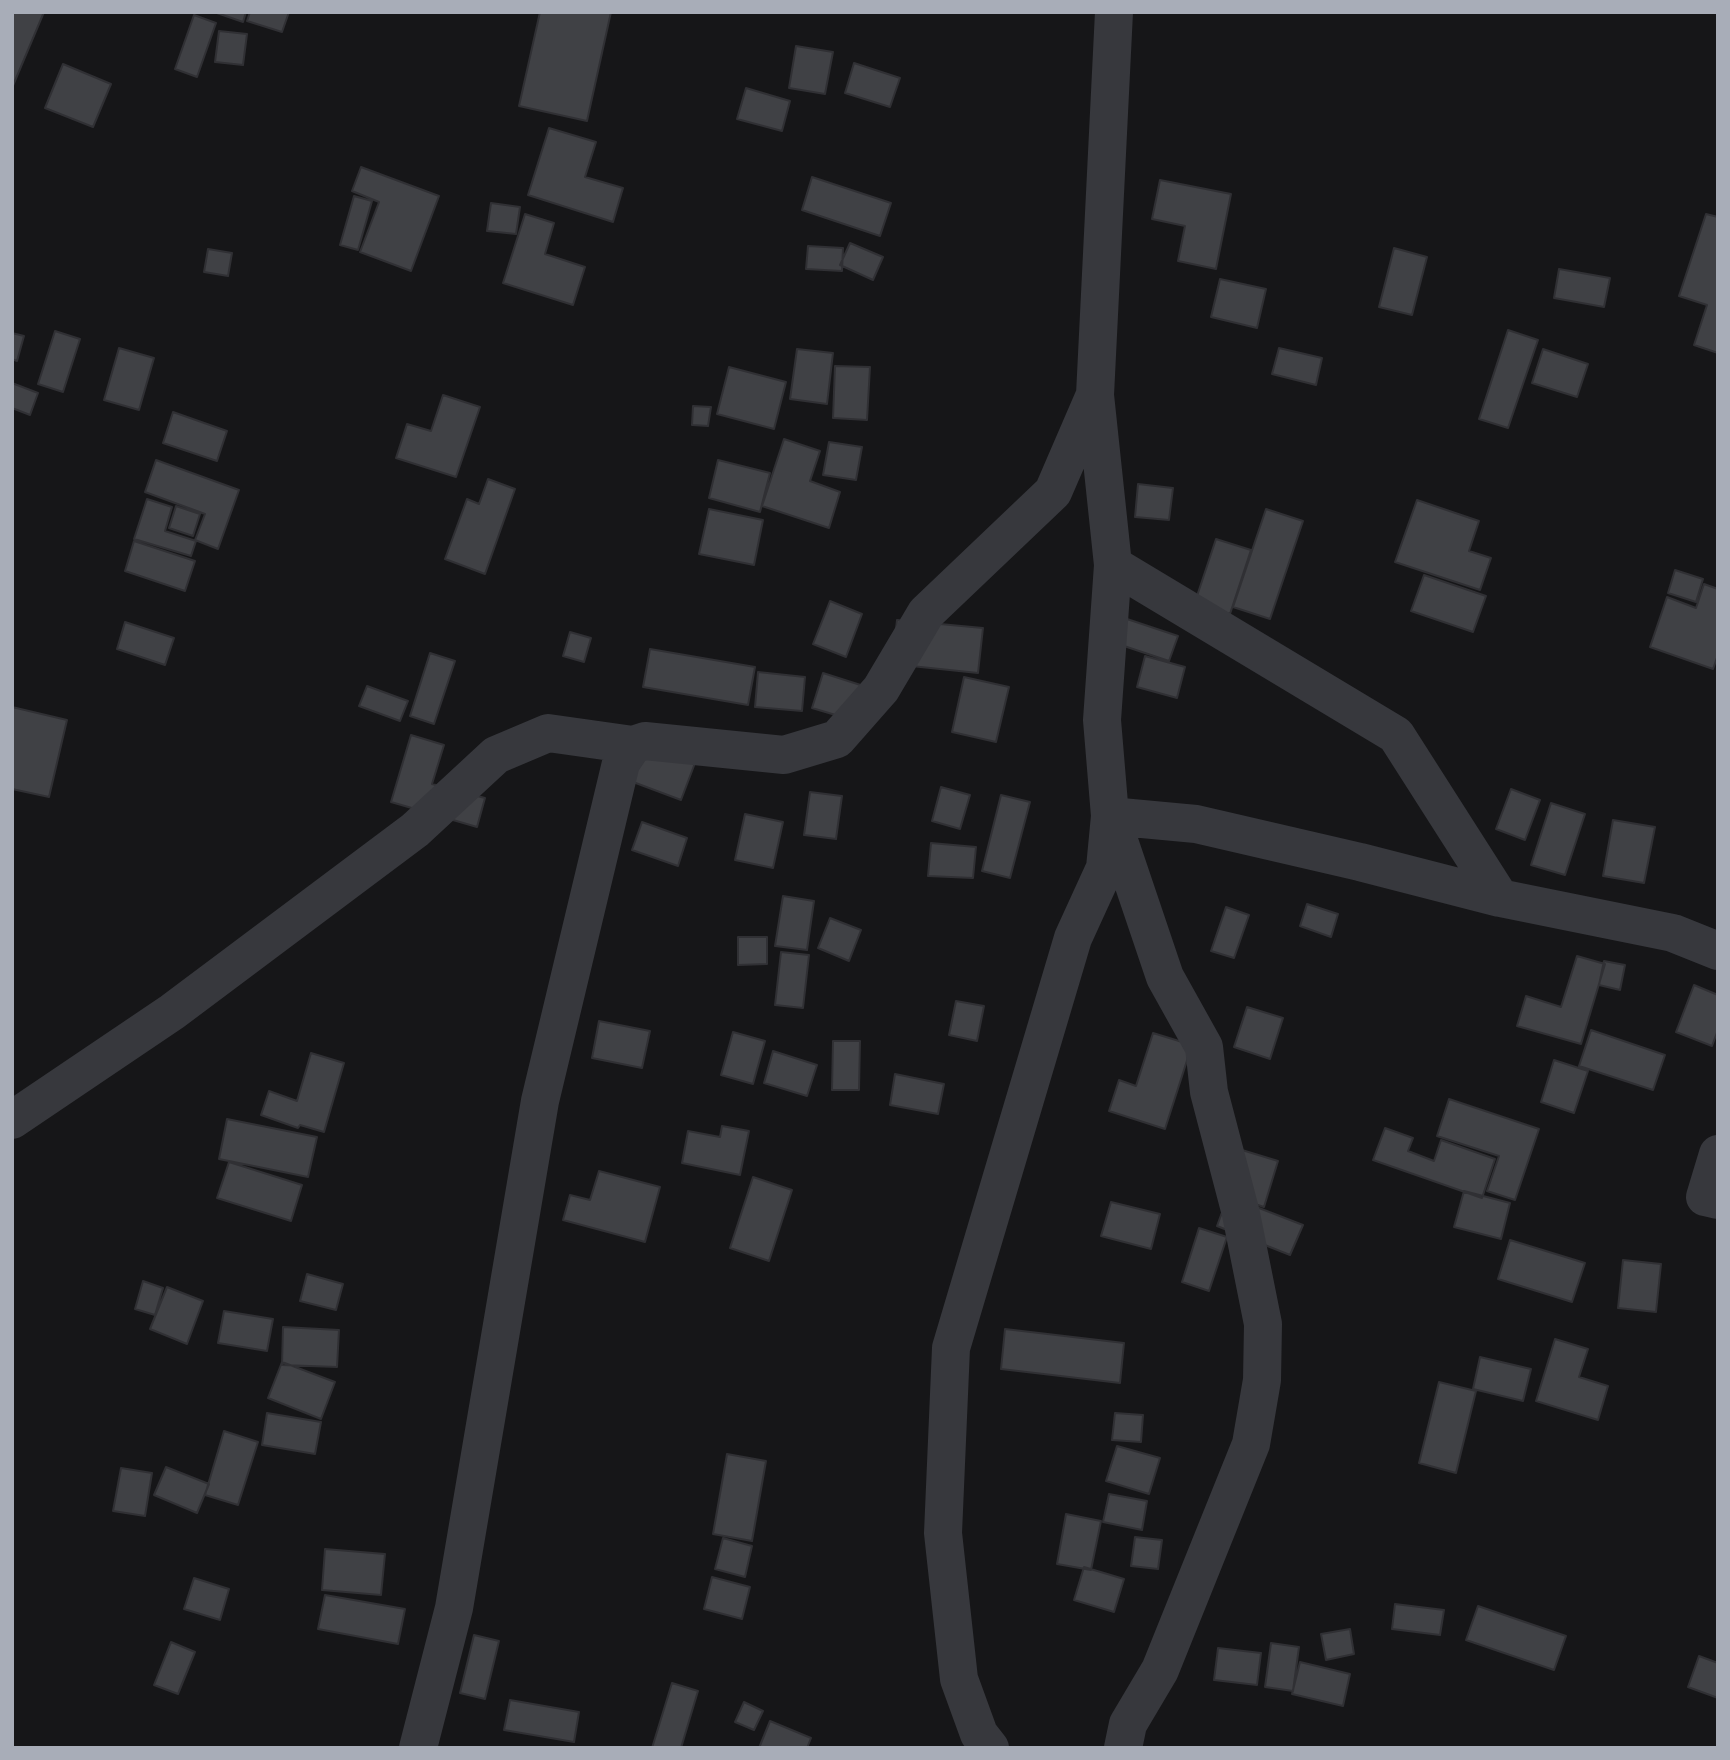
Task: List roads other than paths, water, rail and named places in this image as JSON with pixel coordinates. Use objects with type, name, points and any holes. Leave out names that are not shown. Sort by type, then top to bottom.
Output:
[{"type":"street","points":[[990,1748],[979,1734],[959,1679],[943,1533],[951,1348],[1073,938],[1105,868],[1110,816],[1102,720],[1113,565],[1095,395],[1114,12]]},
{"type":"street","points":[[12,1120],[172,1012],[415,830],[496,755],[548,733],[633,746],[645,741],[784,755],[837,739],[881,689],[926,612],[1009,531],[1054,492],[1095,395]]},
{"type":"street","points":[[1113,565],[1396,735],[1500,898]]},
{"type":"street","points":[[418,1748],[454,1608],[540,1101],[621,763],[633,746]]},
{"type":"street","points":[[1110,816],[1196,824],[1500,898],[1673,933],[1718,951]]},
{"type":"street","points":[[1110,816],[1165,977],[1204,1047],[1209,1092],[1241,1214],[1264,1324],[1262,1380],[1251,1444],[1160,1670],[1128,1724],[1123,1748]]},
{"type":"street","points":[[1718,1154],[1705,1197],[1718,1200]]}]
